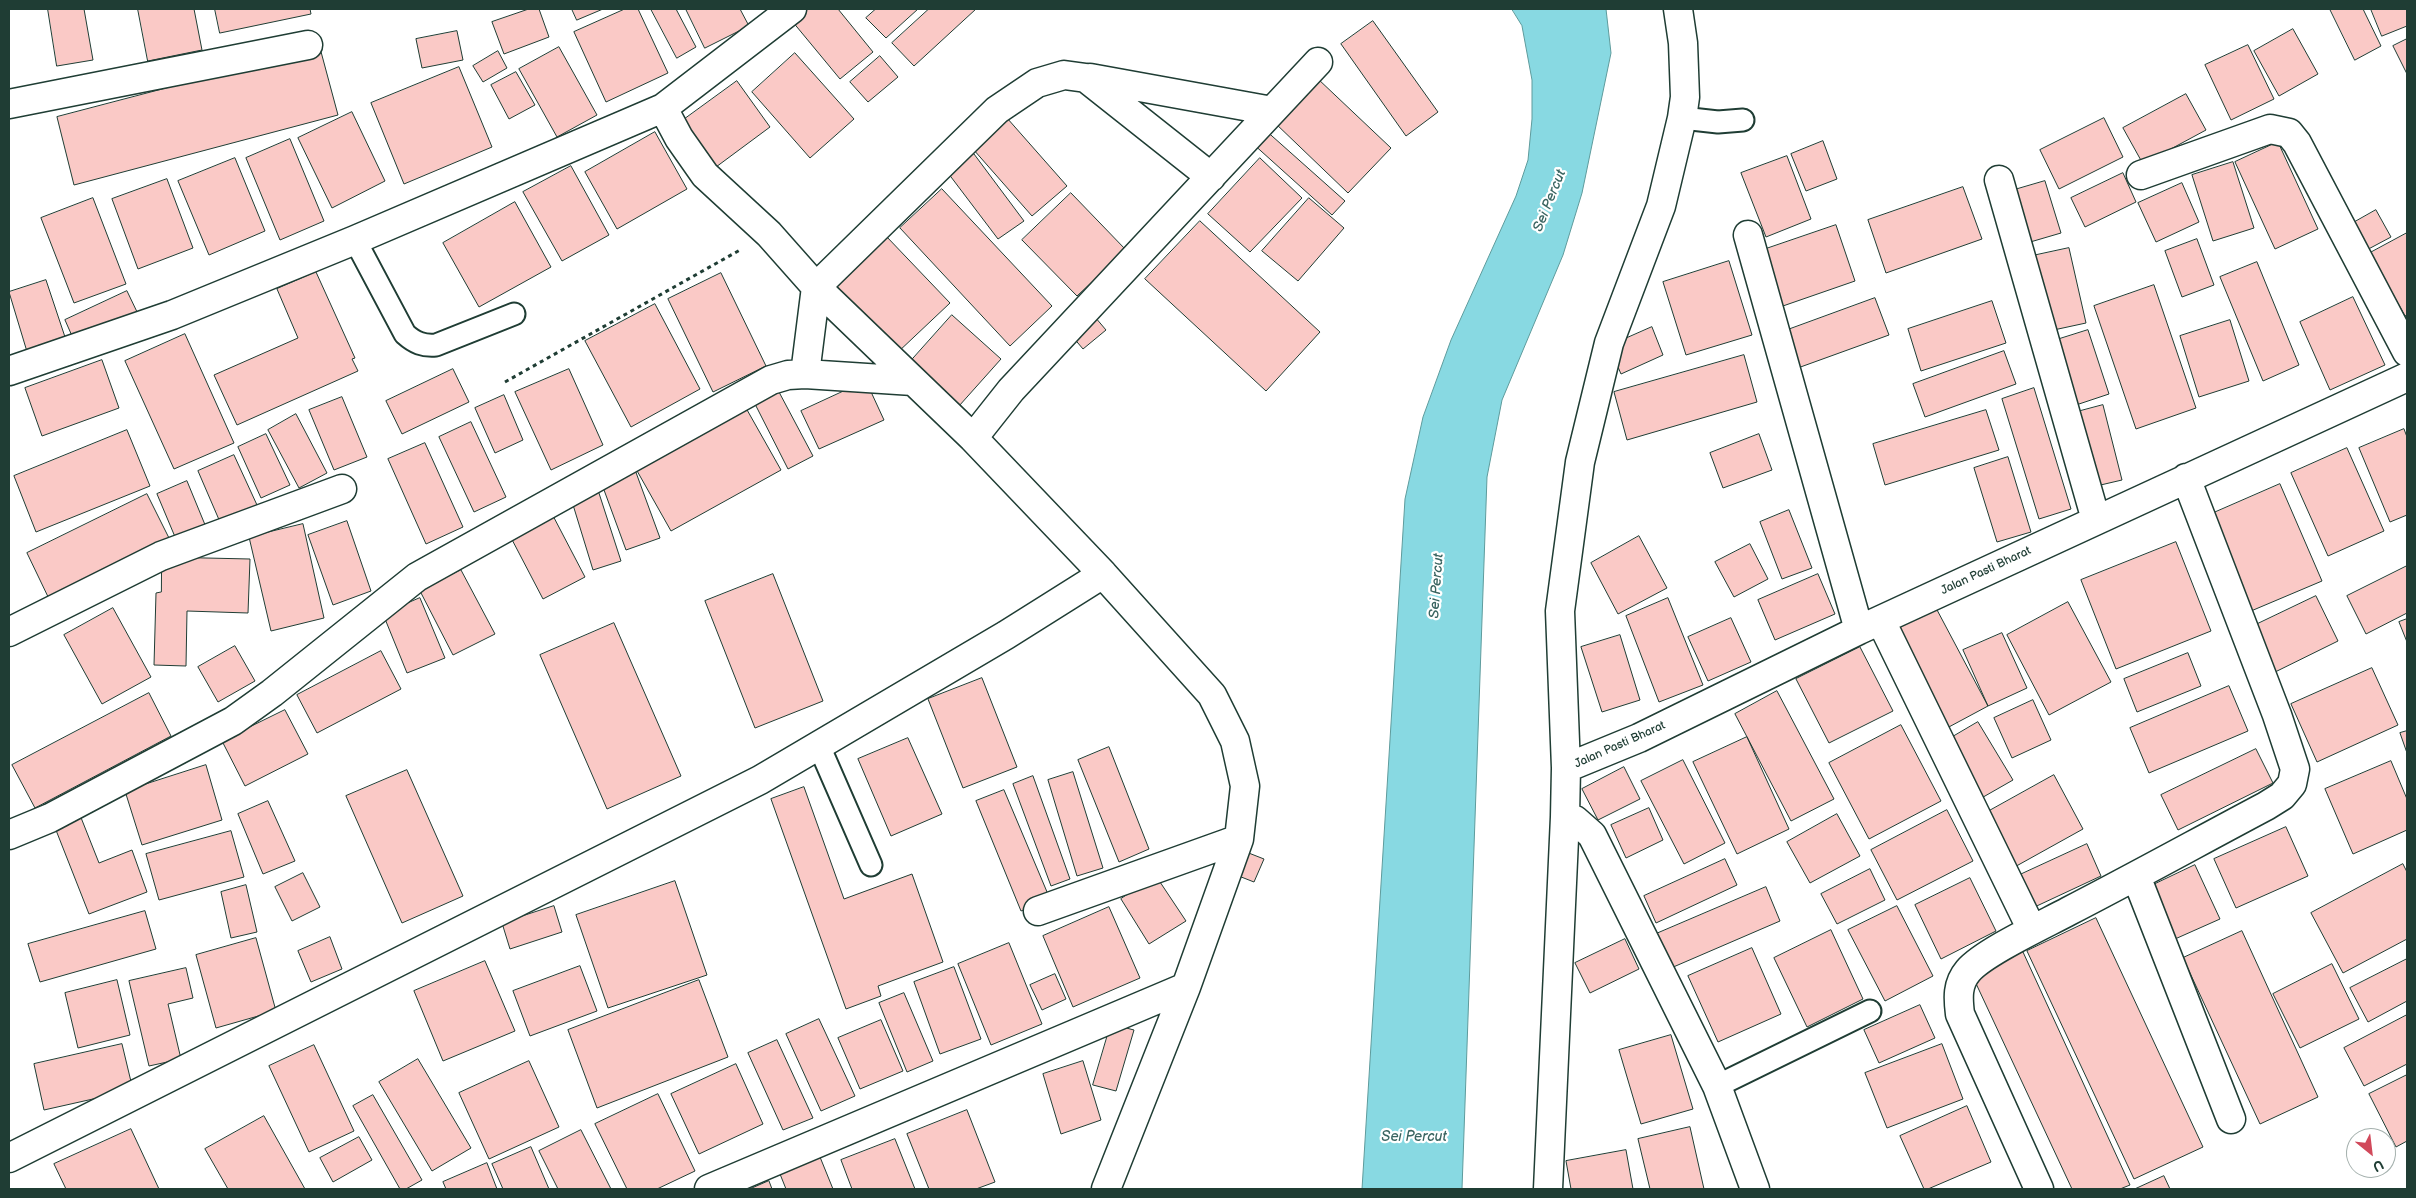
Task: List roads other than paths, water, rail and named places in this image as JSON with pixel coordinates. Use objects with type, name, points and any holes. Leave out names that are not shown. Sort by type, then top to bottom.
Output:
[{"type":"street","points":[[9,372],[172,314],[355,240],[663,108],[792,9]]},
{"type":"street","points":[[1548,1189],[1565,817],[1566,768],[1560,611],[1580,462],[1609,343],[1661,206],[1682,118],[1685,97],[1683,52],[1678,9]]},
{"type":"street","points":[[9,104],[308,45]]},
{"type":"street","points":[[973,438],[1010,390],[1318,62]]},
{"type":"street","points":[[805,374],[816,287],[997,110],[1038,83],[1064,75],[1272,111]]},
{"type":"street","points":[[1086,78],[1211,177]]},
{"type":"street","points":[[663,108],[679,138],[705,175],[769,234],[816,287],[973,438],[1103,574],[1212,695],[1235,741],[1245,786],[1239,839],[1186,987],[1106,1189]]},
{"type":"street","points":[[2141,176],[2270,129],[2289,133],[2297,143],[2407,352]]},
{"type":"street","points":[[1999,180],[2096,520]]},
{"type":"street","points":[[1748,235],[1870,625],[2032,930]]},
{"type":"street","points":[[9,835],[50,818],[233,721],[272,693],[417,577],[771,380],[788,375],[805,374],[913,381]]},
{"type":"street","name":"Jalan Pasti Bharat","points":[[1566,768],[1639,738],[1870,625],[2186,478],[2407,378]]},
{"type":"street","points":[[2039,1189],[1960,1014],[1958,998],[1960,986],[1968,972],[1977,963],[2032,930],[2136,876],[2282,796],[2292,784],[2295,768],[2277,715],[2186,478]]},
{"type":"street","points":[[9,632],[161,556],[342,489]]},
{"type":"street","points":[[9,1158],[760,780],[1006,636],[1103,574]]},
{"type":"street","points":[[1565,817],[1575,820],[1592,835],[1717,1086],[1754,1189]]},
{"type":"street","points":[[1038,911],[1239,839]]},
{"type":"street","points":[[2136,876],[2231,1119]]},
{"type":"street","points":[[709,1189],[1186,987]]},
{"type":"lane","points":[[1682,118],[1718,122],[1743,120]]},
{"type":"lane","points":[[355,240],[405,334],[414,342],[426,346],[436,345],[514,314]]},
{"type":"lane","points":[[819,746],[872,864]]},
{"type":"lane","points":[[1717,1086],[1870,1010]]},
{"type":"water","name":"Sei Percut","points":[[1512,9],[1606,9],[1611,53],[1582,193],[1563,255],[1502,400],[1487,477],[1462,1189],[1362,1189],[1405,499],[1423,417],[1451,340],[1516,196],[1528,160],[1532,119],[1532,80],[1522,26]]}]
